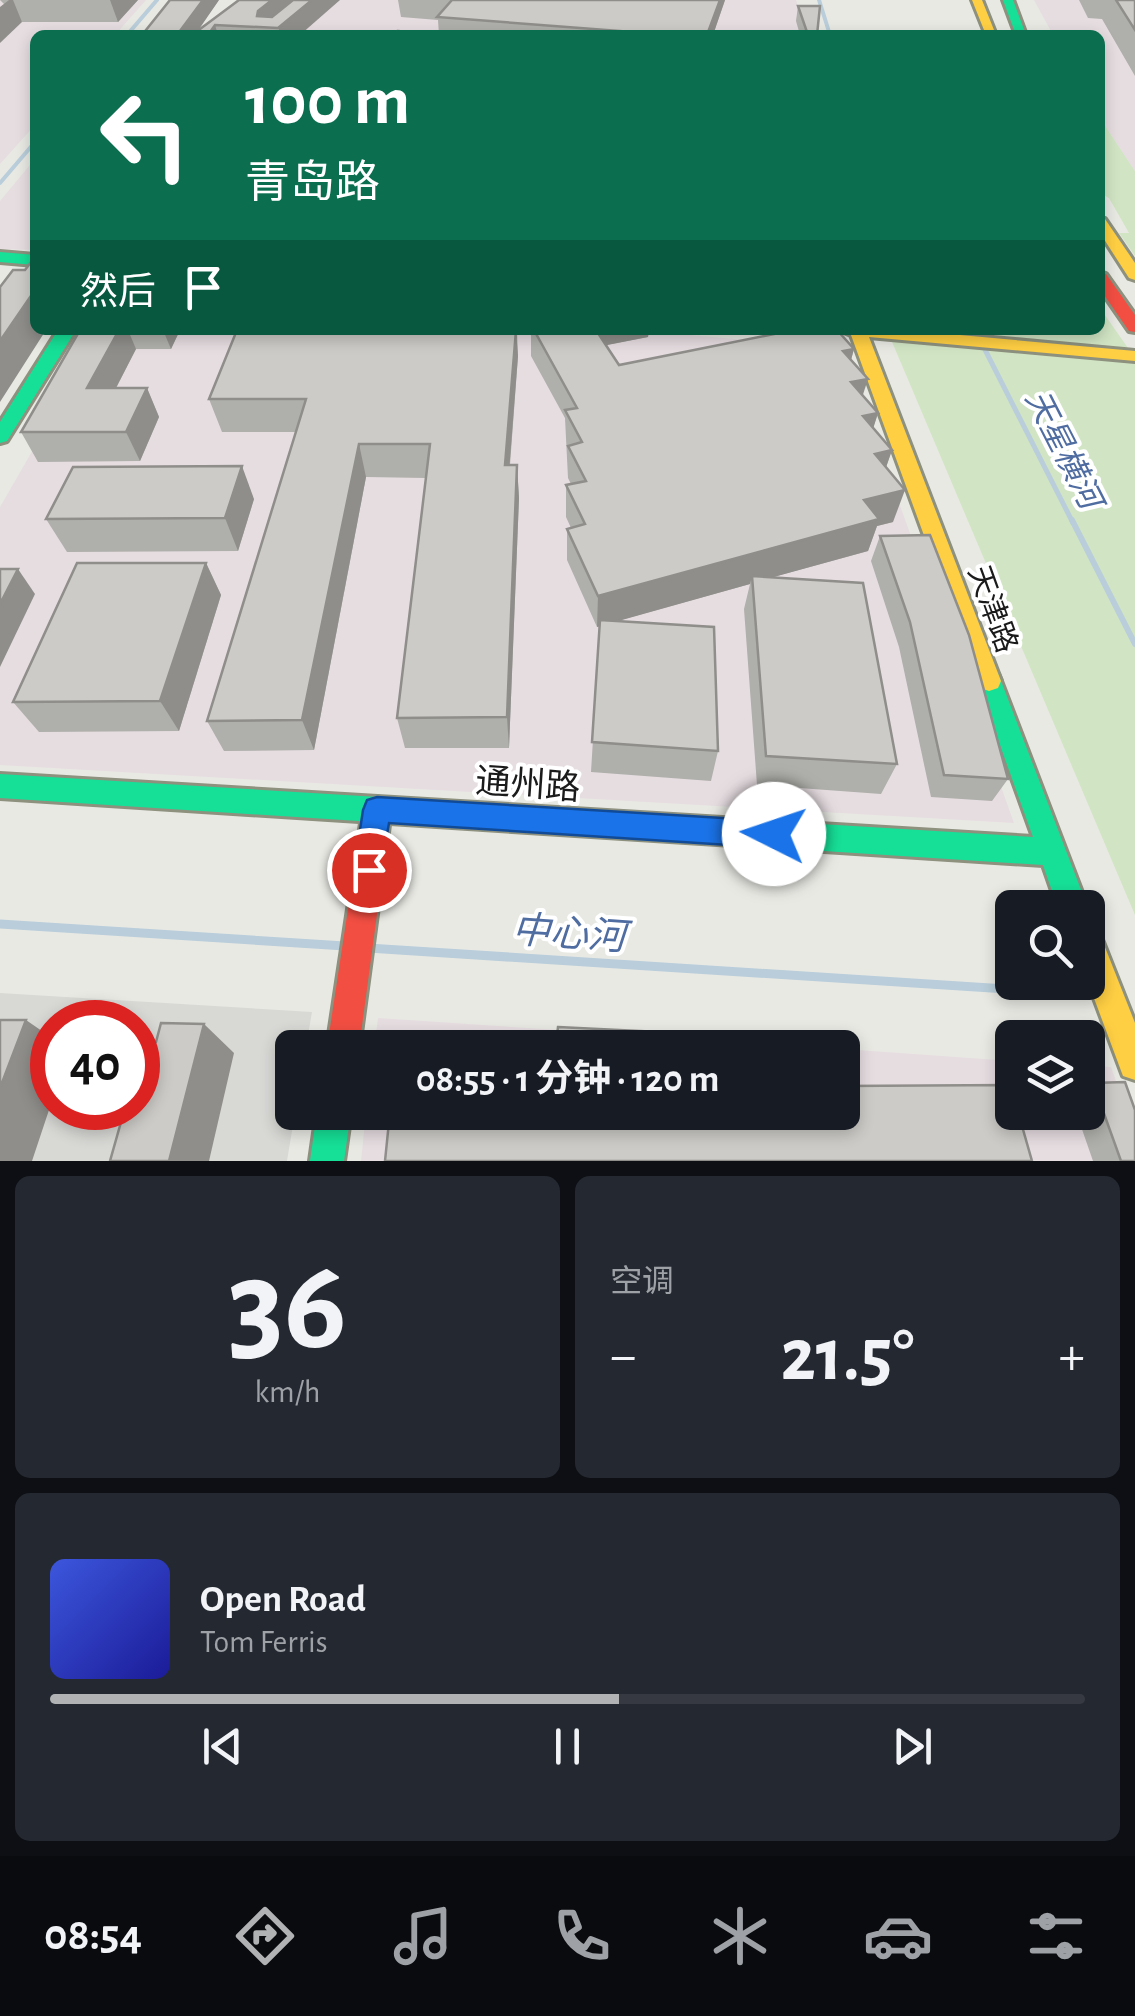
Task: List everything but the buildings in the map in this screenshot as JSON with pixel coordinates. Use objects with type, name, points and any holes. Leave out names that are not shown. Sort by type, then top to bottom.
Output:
[{"type":"street","points":[[1008,0],[1018,29]]},
{"type":"street","points":[[1105,230],[1135,276]]},
{"type":"street","points":[[0,257],[30,260]]},
{"type":"street","points":[[1105,284],[1135,327]]},
{"type":"street","points":[[0,437],[64,335]]},
{"type":"street","name":"天津路","points":[[860,335],[1067,890]]},
{"type":"street","points":[[912,335],[1135,356]]},
{"type":"street","name":"通州路","points":[[0,786],[1052,852]]},
{"type":"street","points":[[346,1030],[377,810]]},
{"type":"street","points":[[1105,988],[1135,1064]]},
{"type":"street","points":[[327,1161],[331,1130]]},
{"type":"shaded area","points":[[0,0],[146,0],[119,30],[30,30],[30,131],[0,164]]},
{"type":"shaded area","points":[[321,0],[796,0],[805,30],[284,30]]},
{"type":"shaded area","points":[[1034,0],[1135,0],[1135,171],[1105,126],[1105,30],[1050,30]]},
{"type":"shaded area","points":[[30,165],[30,250],[0,249],[0,201]]},
{"type":"shaded area","points":[[99,335],[690,335],[832,348],[846,355],[1014,823],[0,765],[0,507]]},
{"type":"shaded area","points":[[0,993],[115,1000],[30,1000],[30,1130],[160,1130],[160,1003],[312,1012],[309,1030],[275,1030],[275,1130],[292,1130],[287,1161],[0,1161]]},
{"type":"shaded area","points":[[378,1018],[559,1030],[376,1030]]},
{"type":"shaded area","points":[[860,1050],[995,1060],[995,1130],[1105,1130],[1105,1067],[1111,1067],[1135,1133],[1135,1161],[361,1161],[364,1130],[860,1130]]},
{"type":"green space","points":[[1105,126],[1135,171],[1135,256],[1119,233],[1129,233],[1105,196]]},
{"type":"green space","points":[[1105,315],[1135,358],[1135,915],[889,335],[1105,335]]},
{"type":"waterway","points":[[131,30],[157,0]]},
{"type":"waterway","name":"天星横河","points":[[819,0],[828,30]]},
{"type":"waterway","points":[[0,183],[30,148]]},
{"type":"waterway","name":"天星横河","points":[[978,335],[1073,523]]},
{"type":"waterway","name":"天星横河","points":[[1072,520],[1135,644]]},
{"type":"waterway","name":"中心河","points":[[0,924],[345,946]]},
{"type":"waterway","name":"中心河","points":[[368,948],[995,988]]},
{"type":"traffic: fast","points":[[1008,0],[1019,30]]},
{"type":"traffic: fast","points":[[0,257],[30,260]]},
{"type":"traffic: fast","points":[[0,437],[64,335]]},
{"type":"traffic: fast","points":[[989,681],[1066,890]]},
{"type":"traffic: fast","points":[[0,786],[1052,852]]},
{"type":"traffic: fast","points":[[327,1161],[331,1130]]},
{"type":"traffic: slow","points":[[977,0],[989,30]]},
{"type":"traffic: slow","points":[[1105,230],[1135,275]]},
{"type":"traffic: slow","points":[[860,335],[989,681]]},
{"type":"traffic: slow","points":[[903,335],[1135,356]]},
{"type":"traffic: slow","points":[[1105,987],[1135,1064]]},
{"type":"traffic: jam","points":[[1105,284],[1135,327]]},
{"type":"traffic: jam","points":[[346,1030],[377,810]]},
{"type":"route","points":[[369,870],[377,810],[774,834]]}]
